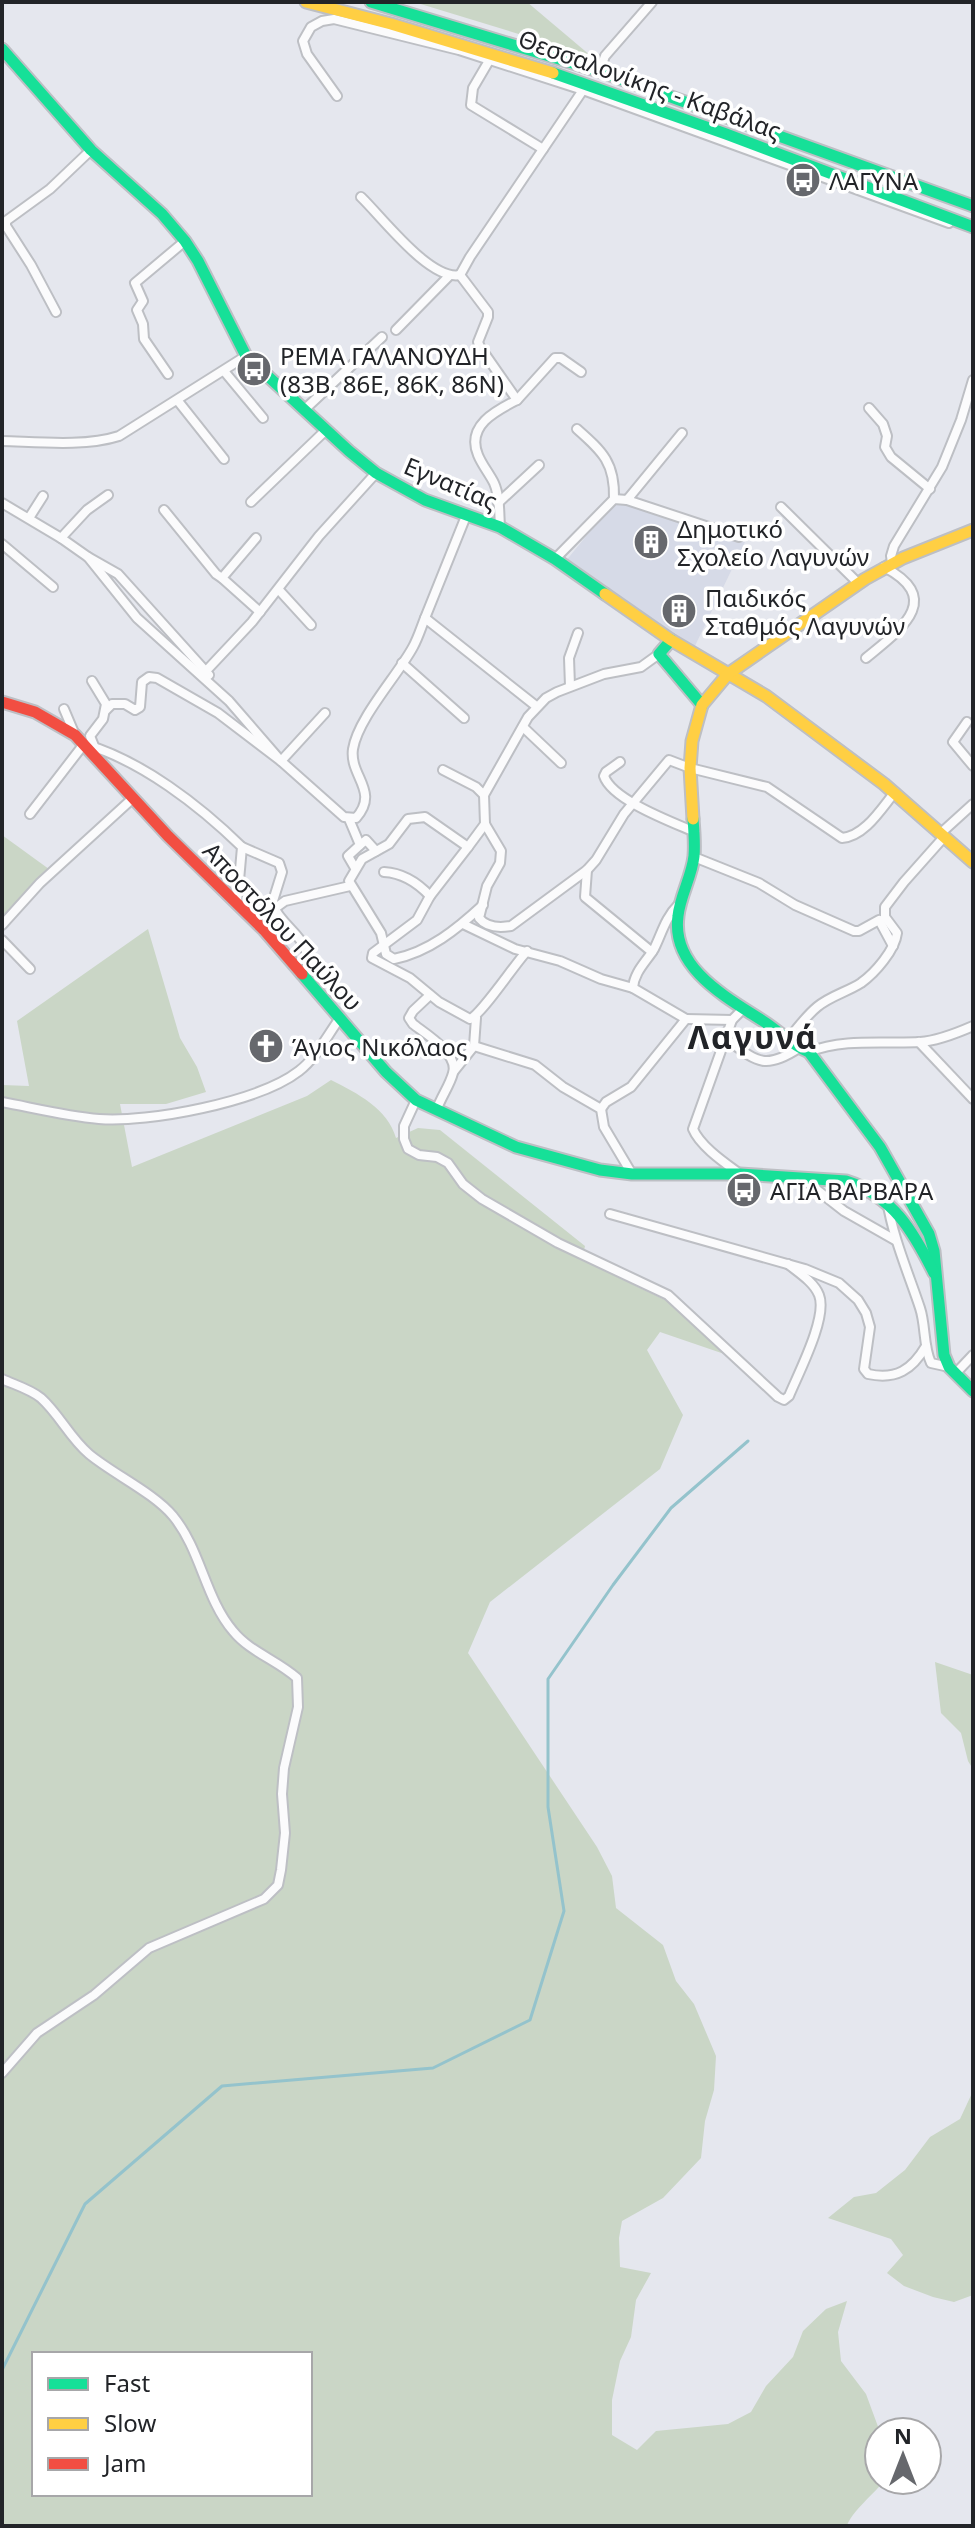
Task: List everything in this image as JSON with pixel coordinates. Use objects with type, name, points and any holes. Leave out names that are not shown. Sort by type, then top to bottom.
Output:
[{"type":"street","name":"Θεσσαλονίκης - Καβάλας","points":[[306,2],[520,61],[651,105],[973,230]]},
{"type":"street","name":"Θεσσαλονίκης - Καβάλας","points":[[371,2],[479,31],[600,70],[973,206]]},
{"type":"street","points":[[600,70],[605,56],[652,2]]},
{"type":"street","points":[[337,96],[303,44],[307,30],[327,19],[400,34],[490,59],[973,230]]},
{"type":"street","name":"Εγνατίας","points":[[2,49],[91,150],[162,214],[185,241],[246,356],[376,473],[425,500],[500,527],[555,559],[671,640],[766,696],[895,792],[973,862]]},
{"type":"street","points":[[490,59],[473,88],[471,105],[543,149]]},
{"type":"street","points":[[460,275],[583,90]]},
{"type":"street","points":[[56,312],[6,226],[6,221],[50,189],[91,150]]},
{"type":"street","points":[[361,197],[411,249],[449,276]]},
{"type":"street","points":[[168,374],[144,339],[143,324],[137,310],[143,301],[135,283],[185,241]]},
{"type":"street","points":[[396,330],[449,276],[460,275]]},
{"type":"street","points":[[460,275],[488,312],[478,342],[480,347],[517,400]]},
{"type":"street","points":[[304,410],[382,337]]},
{"type":"street","points":[[2,441],[102,442],[119,436],[178,401],[246,356]]},
{"type":"street","points":[[500,527],[495,484],[476,453],[476,430],[485,420],[517,400],[555,358],[561,358],[581,372]]},
{"type":"street","points":[[224,371],[263,418]]},
{"type":"street","points":[[888,565],[894,546],[942,467],[973,380]]},
{"type":"street","points":[[178,401],[224,459]]},
{"type":"street","points":[[869,408],[883,424],[887,436],[885,447],[891,457],[930,489]]},
{"type":"street","points":[[555,559],[614,499],[615,478],[608,460],[577,429]]},
{"type":"street","points":[[251,502],[326,430]]},
{"type":"street","points":[[627,500],[682,433]]},
{"type":"street","points":[[498,503],[539,465]]},
{"type":"street","points":[[206,671],[279,590],[319,536],[376,473]]},
{"type":"street","points":[[61,538],[87,510],[108,495]]},
{"type":"street","points":[[29,518],[43,496]]},
{"type":"street","points":[[614,499],[627,500],[739,537]]},
{"type":"street","points":[[2,503],[118,574],[206,671],[214,687]]},
{"type":"street","points":[[781,507],[859,584]]},
{"type":"street","points":[[164,510],[216,574],[260,612]]},
{"type":"street","points":[[30,814],[92,751],[91,733],[112,704],[125,704],[135,710],[140,707],[142,682],[149,677],[157,678],[218,713],[281,761],[344,817],[356,818],[361,812],[366,792],[353,761],[357,737],[375,703],[414,646],[466,516]]},
{"type":"street","points":[[973,530],[888,565],[728,674],[702,705],[695,727],[690,768],[694,857],[679,904],[677,930],[683,954],[702,977],[804,1050],[880,1147],[920,1212],[934,1251],[944,1355],[952,1370],[973,1391]]},
{"type":"street","points":[[222,578],[256,538]]},
{"type":"street","points":[[2,544],[53,587]]},
{"type":"street","points":[[88,557],[137,618],[214,687],[281,761]]},
{"type":"street","points":[[866,658],[907,623],[914,609],[914,594],[903,577],[888,565]]},
{"type":"street","points":[[279,590],[311,625]]},
{"type":"street","points":[[425,618],[536,706]]},
{"type":"street","points":[[570,686],[569,658],[578,633]]},
{"type":"street","points":[[511,926],[501,928],[479,918],[487,886],[500,863],[501,851],[485,824],[484,795],[536,706],[570,686],[604,674],[641,667],[671,640]]},
{"type":"street","points":[[659,654],[702,705]]},
{"type":"street","points":[[402,663],[464,718]]},
{"type":"street","points":[[92,681],[104,697],[106,710]]},
{"type":"street","name":"Αποστόλου Παύλου","points":[[2,702],[35,712],[75,735],[92,751],[132,799],[237,904],[305,977],[386,1072],[416,1100],[516,1147],[600,1170],[632,1174],[740,1174],[846,1181],[863,1185],[887,1199],[921,1245],[934,1273]]},
{"type":"street","points":[[64,709],[75,735]]},
{"type":"street","points":[[281,761],[325,713]]},
{"type":"street","points":[[967,722],[953,742],[973,766]]},
{"type":"street","points":[[523,727],[561,763]]},
{"type":"street","points":[[92,751],[118,756],[173,790],[242,847],[279,863],[282,872],[272,904],[304,943],[307,960],[305,977]]},
{"type":"street","points":[[500,941],[511,926],[587,870],[624,814],[669,760],[767,787],[842,838],[860,832],[895,792]]},
{"type":"street","points":[[620,762],[606,772],[606,782],[634,804],[695,832]]},
{"type":"street","points":[[443,770],[476,787],[484,795]]},
{"type":"street","points":[[2,925],[40,883],[132,799]]},
{"type":"street","points":[[694,857],[759,883],[795,905],[859,931],[882,918],[888,901],[942,835],[973,804]]},
{"type":"street","points":[[468,847],[425,817],[411,818],[404,822],[389,844],[362,859],[350,876],[350,886],[368,910],[385,943],[388,958],[404,957],[438,941],[463,924],[483,904]]},
{"type":"street","points":[[349,819],[360,845]]},
{"type":"street","points":[[476,1018],[461,1016],[410,978],[372,958],[373,953],[417,920],[430,896],[485,824]]},
{"type":"street","points":[[355,868],[348,856],[366,840],[376,851]]},
{"type":"street","points":[[237,904],[242,847]]},
{"type":"street","points":[[587,870],[585,897],[652,952]]},
{"type":"street","points":[[384,872],[398,873],[419,885],[430,896]]},
{"type":"street","points":[[274,909],[285,901],[350,886]]},
{"type":"street","points":[[633,988],[638,971],[652,952],[668,915],[679,904]]},
{"type":"street","points":[[788,1039],[827,999],[863,982],[893,946],[897,933],[882,918]]},
{"type":"street","points":[[463,924],[500,941],[633,988],[686,1019],[732,1020]]},
{"type":"street","points":[[2,940],[30,969]]},
{"type":"street","points":[[437,1109],[454,1071],[474,1046],[476,1018],[527,951]]},
{"type":"street","points":[[430,995],[409,1018],[448,1054],[454,1071]]},
{"type":"street","points":[[740,1174],[717,1157],[693,1129],[732,1020],[743,1009]]},
{"type":"street","points":[[2,1102],[100,1119],[185,1112],[284,1082],[309,1061],[340,1018]]},
{"type":"street","points":[[632,1174],[604,1127],[601,1109],[606,1102],[631,1087],[686,1019]]},
{"type":"street","points":[[725,1038],[755,1061],[767,1062],[820,1047],[938,1039],[973,1026]]},
{"type":"street","points":[[919,1042],[973,1099]]},
{"type":"street","points":[[474,1046],[535,1065],[563,1087],[601,1109]]},
{"type":"street","points":[[416,1100],[404,1126],[408,1149],[448,1163],[463,1184],[482,1199],[558,1243],[668,1295],[784,1400],[789,1396],[810,1346],[821,1307],[815,1287],[788,1264]]},
{"type":"street","points":[[802,1179],[844,1211],[895,1240]]},
{"type":"street","points":[[887,1199],[895,1240],[921,1311],[931,1363],[952,1370],[973,1355]]},
{"type":"street","points":[[610,1214],[788,1264],[839,1283],[858,1300],[866,1313],[870,1327],[865,1372],[889,1377],[901,1373],[915,1363],[926,1346]]},
{"type":"street","points":[[2,1379],[44,1401],[87,1452],[172,1514],[186,1535],[230,1628],[241,1641],[297,1678],[298,1692],[298,1707],[284,1768],[285,1833],[278,1885],[264,1899],[149,1948],[94,1995],[37,2033],[2,2073]]},
{"type":"shaded area","points":[[615,501],[745,542],[693,650],[565,562]]},
{"type":"green space","points":[[414,2],[527,2],[591,56]]},
{"type":"green space","points":[[2,835],[53,872],[2,929]]},
{"type":"green space","points":[[148,929],[180,1038],[197,1067],[206,1092],[166,1104],[120,1104],[132,1167],[307,1096],[331,1080],[379,1110],[396,1138],[418,1128],[440,1130],[585,1246],[582,1260],[667,1301],[736,1358],[660,1332],[647,1350],[683,1415],[660,1469],[490,1602],[468,1653],[597,1847],[612,1876],[616,1908],[663,1945],[676,1981],[694,2004],[716,2056],[714,2090],[705,2121],[701,2158],[663,2198],[622,2221],[620,2267],[651,2273],[636,2300],[631,2337],[620,2361],[612,2400],[612,2435],[637,2450],[656,2431],[728,2424],[751,2412],[766,2386],[793,2357],[803,2331],[826,2309],[847,2301],[838,2332],[841,2361],[866,2394],[874,2416],[863,2416],[863,2496],[870,2496],[847,2526],[2,2526],[2,1085],[29,1086],[17,1021]]},
{"type":"green space","points":[[935,1662],[973,1675],[973,1769],[961,1733],[941,1713]]},
{"type":"green space","points":[[973,2091],[973,2295],[954,2302],[904,2286],[887,2273],[903,2255],[891,2239],[828,2218],[854,2197],[876,2193],[905,2170],[930,2137],[960,2119]]},
{"type":"waterway","points":[[2,2370],[85,2204],[222,2086],[433,2068],[530,2020],[564,1911],[548,1807],[548,1679],[671,1508],[748,1441]]},
{"type":"traffic: fast","points":[[371,2],[599,71],[973,206]]},
{"type":"traffic: fast","points":[[2,49],[91,150],[162,214],[185,241],[246,356],[349,451],[376,473],[425,500],[500,527],[555,559],[605,594]]},
{"type":"traffic: fast","points":[[553,73],[973,227]]},
{"type":"traffic: fast","points":[[671,640],[659,654],[702,705]]},
{"type":"traffic: fast","points":[[693,819],[694,856],[678,916],[678,934],[683,951],[692,966],[718,991],[809,1052],[880,1147],[929,1234],[934,1251],[944,1355],[949,1367],[973,1391]]},
{"type":"traffic: fast","points":[[302,974],[386,1072],[416,1100],[516,1147],[600,1170],[632,1174],[740,1174],[846,1181],[877,1196],[900,1217],[934,1273]]},
{"type":"traffic: slow","points":[[306,2],[553,73]]},
{"type":"traffic: slow","points":[[693,819],[692,741],[702,705],[728,674],[865,579],[903,558],[973,530]]},
{"type":"traffic: slow","points":[[605,594],[671,640],[766,696],[884,784],[973,862]]},
{"type":"traffic: jam","points":[[2,702],[35,712],[75,735],[168,836],[264,930],[302,974]]},
{"type":"place","name":"ΛΑΓΥΝΑ","points":[[803,180]]},
{"type":"place","name":"ΡΕΜΑ ΓΑΛΑΝΟΥΔΗ (83Β, 86Ε, 86Κ, 86Ν)","points":[[254,369]]},
{"type":"place","name":"Δημοτικό Σχολείο Λαγυνών","points":[[651,542]]},
{"type":"place","name":"Παιδικός Σταθμός Λαγυνών","points":[[679,611]]},
{"type":"place","name":"Άγιος Νικόλαος","points":[[266,1046]]},
{"type":"place","name":"ΑΓΙΑ ΒΑΡΒΑΡΑ","points":[[744,1190]]},
{"type":"district","name":"Λαγυνά","points":[[753,1036]]}]
